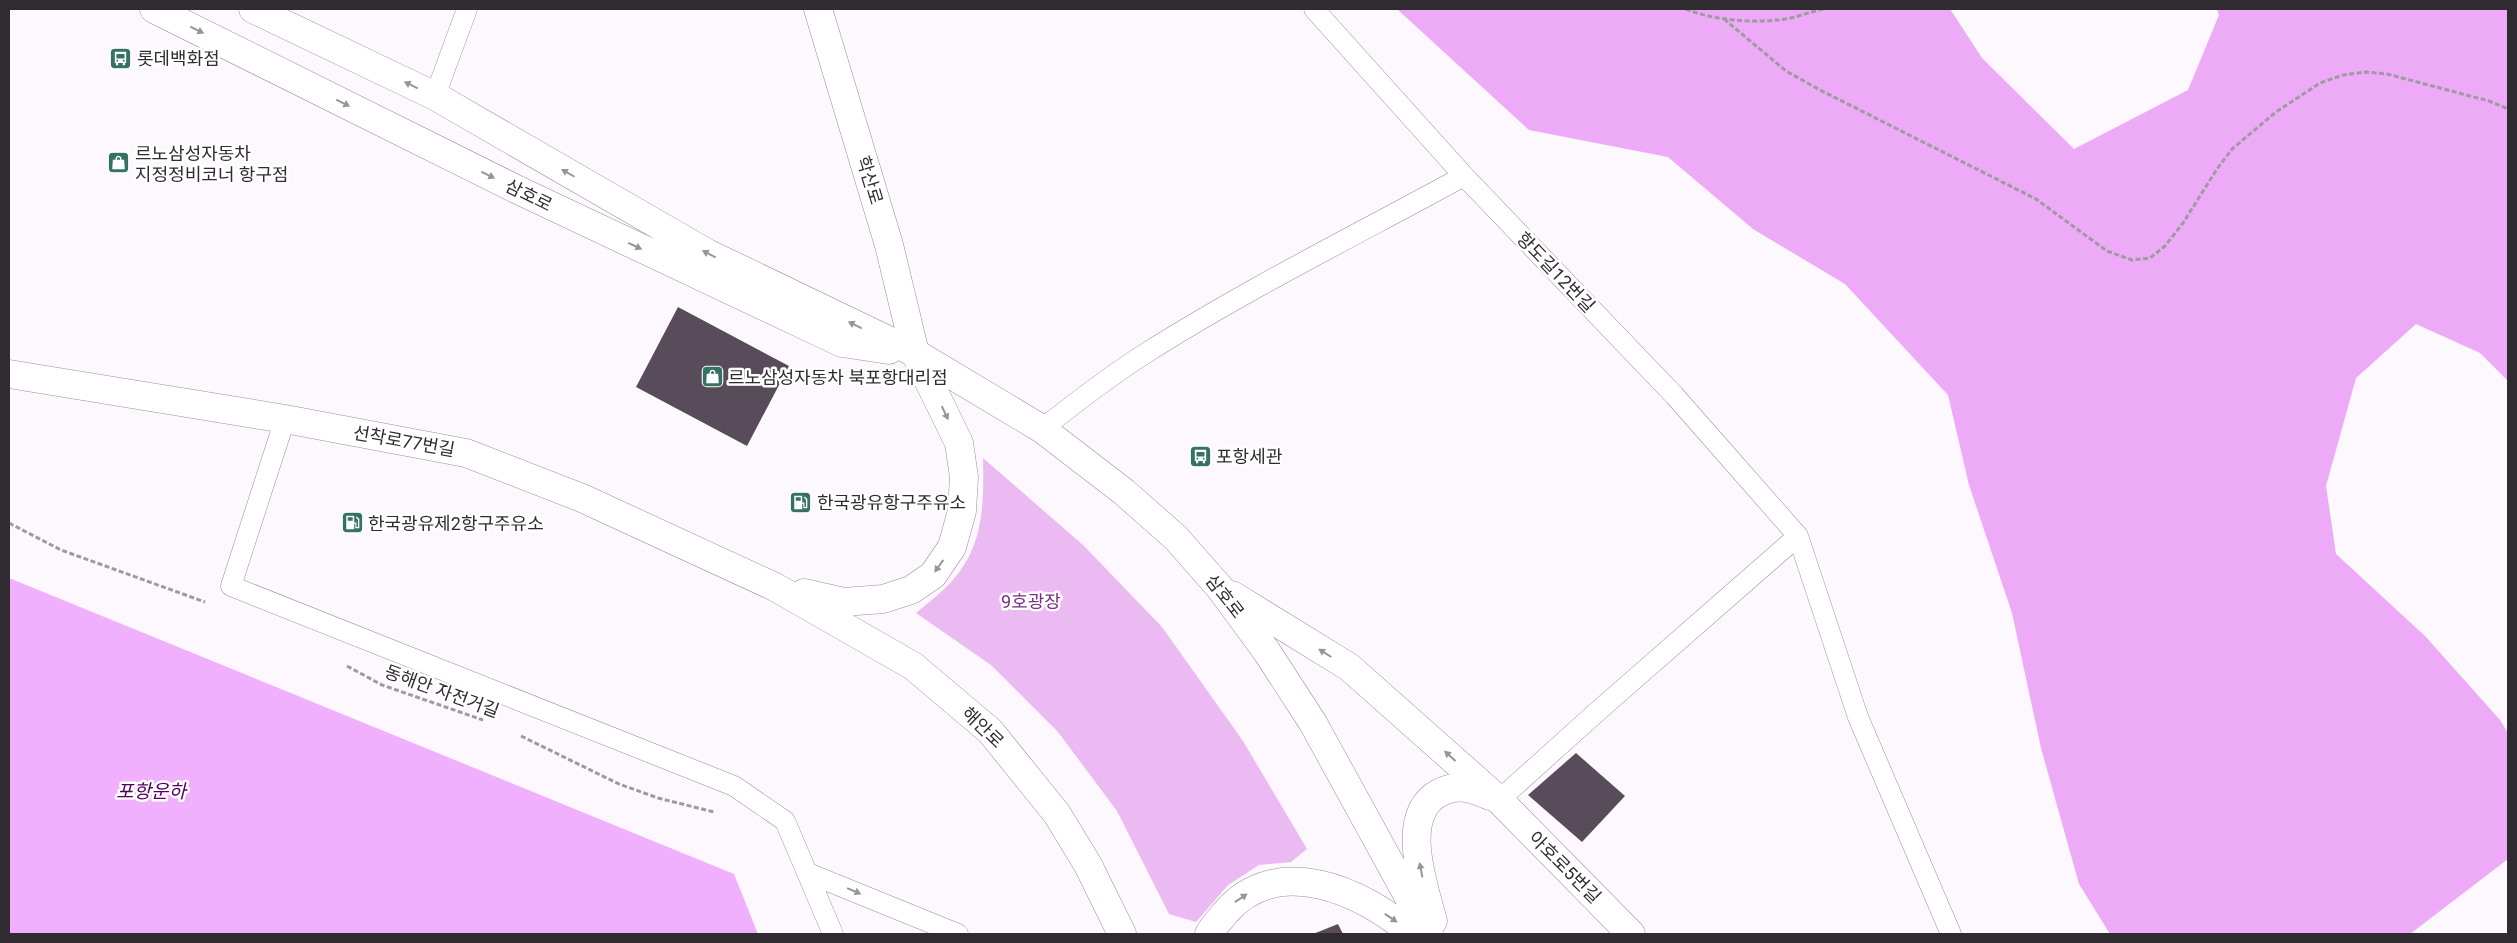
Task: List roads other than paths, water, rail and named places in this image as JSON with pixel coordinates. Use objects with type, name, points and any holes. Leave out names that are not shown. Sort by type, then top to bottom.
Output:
[{"type":"main road","name":"삼호로","points":[[154,9],[518,190],[842,344],[915,354]]},
{"type":"main road","name":"삼호로","points":[[253,9],[435,96],[707,253],[915,354],[1042,429],[1124,492],[1176,538],[1220,588],[1267,652],[1313,723],[1429,934]]},
{"type":"main road","name":"학산로","points":[[775,587],[844,602],[883,599],[911,590],[932,575],[952,547],[962,511],[964,477],[959,443],[915,354],[889,245],[818,9]]},
{"type":"main road","name":"선착로77번길","points":[[9,374],[285,419],[466,452],[582,498],[775,587]]},
{"type":"main road","name":"해안로","points":[[775,587],[913,666],[990,731],[1057,814],[1088,865],[1122,934]]},
{"type":"main road","name":"아호로5번길","points":[[1220,588],[1349,667],[1499,800],[1631,934]]},
{"type":"main road","points":[[1437,934],[1418,855],[1416,832],[1422,812],[1433,796],[1448,788],[1469,786],[1499,800]]},
{"type":"main road","points":[[1209,934],[1235,902],[1257,888],[1282,881],[1314,883],[1344,891],[1371,904],[1412,934]]},
{"type":"lane","points":[[435,96],[467,9]]},
{"type":"lane","name":"항도길12번길","points":[[1314,9],[1464,176],[1674,395],[1798,536]]},
{"type":"lane","points":[[1042,429],[1098,386],[1194,324],[1464,176]]},
{"type":"lane","points":[[285,419],[231,586],[734,786],[786,821],[833,934]]},
{"type":"lane","points":[[1499,800],[1798,536],[1858,717],[1952,934]]},
{"type":"lane","points":[[808,873],[958,934]]},
{"type":"water","name":"포항운하","points":[[9,578],[734,874],[758,934],[9,934]]},
{"type":"place","name":"롯데백화점","points":[[121,58]]},
{"type":"place","name":"르노삼성자동차 지정정비코너 항구점","points":[[119,163]]},
{"type":"place","name":"르노삼성자동차 북포항대리점","points":[[712,377]]},
{"type":"place","name":"포항세관","points":[[1200,456]]},
{"type":"place","name":"한국광유항구주유소","points":[[801,502]]},
{"type":"place","name":"한국광유제2항구주유소","points":[[352,523]]},
{"type":"park label","name":"9호광장","points":[[1031,601]]}]
